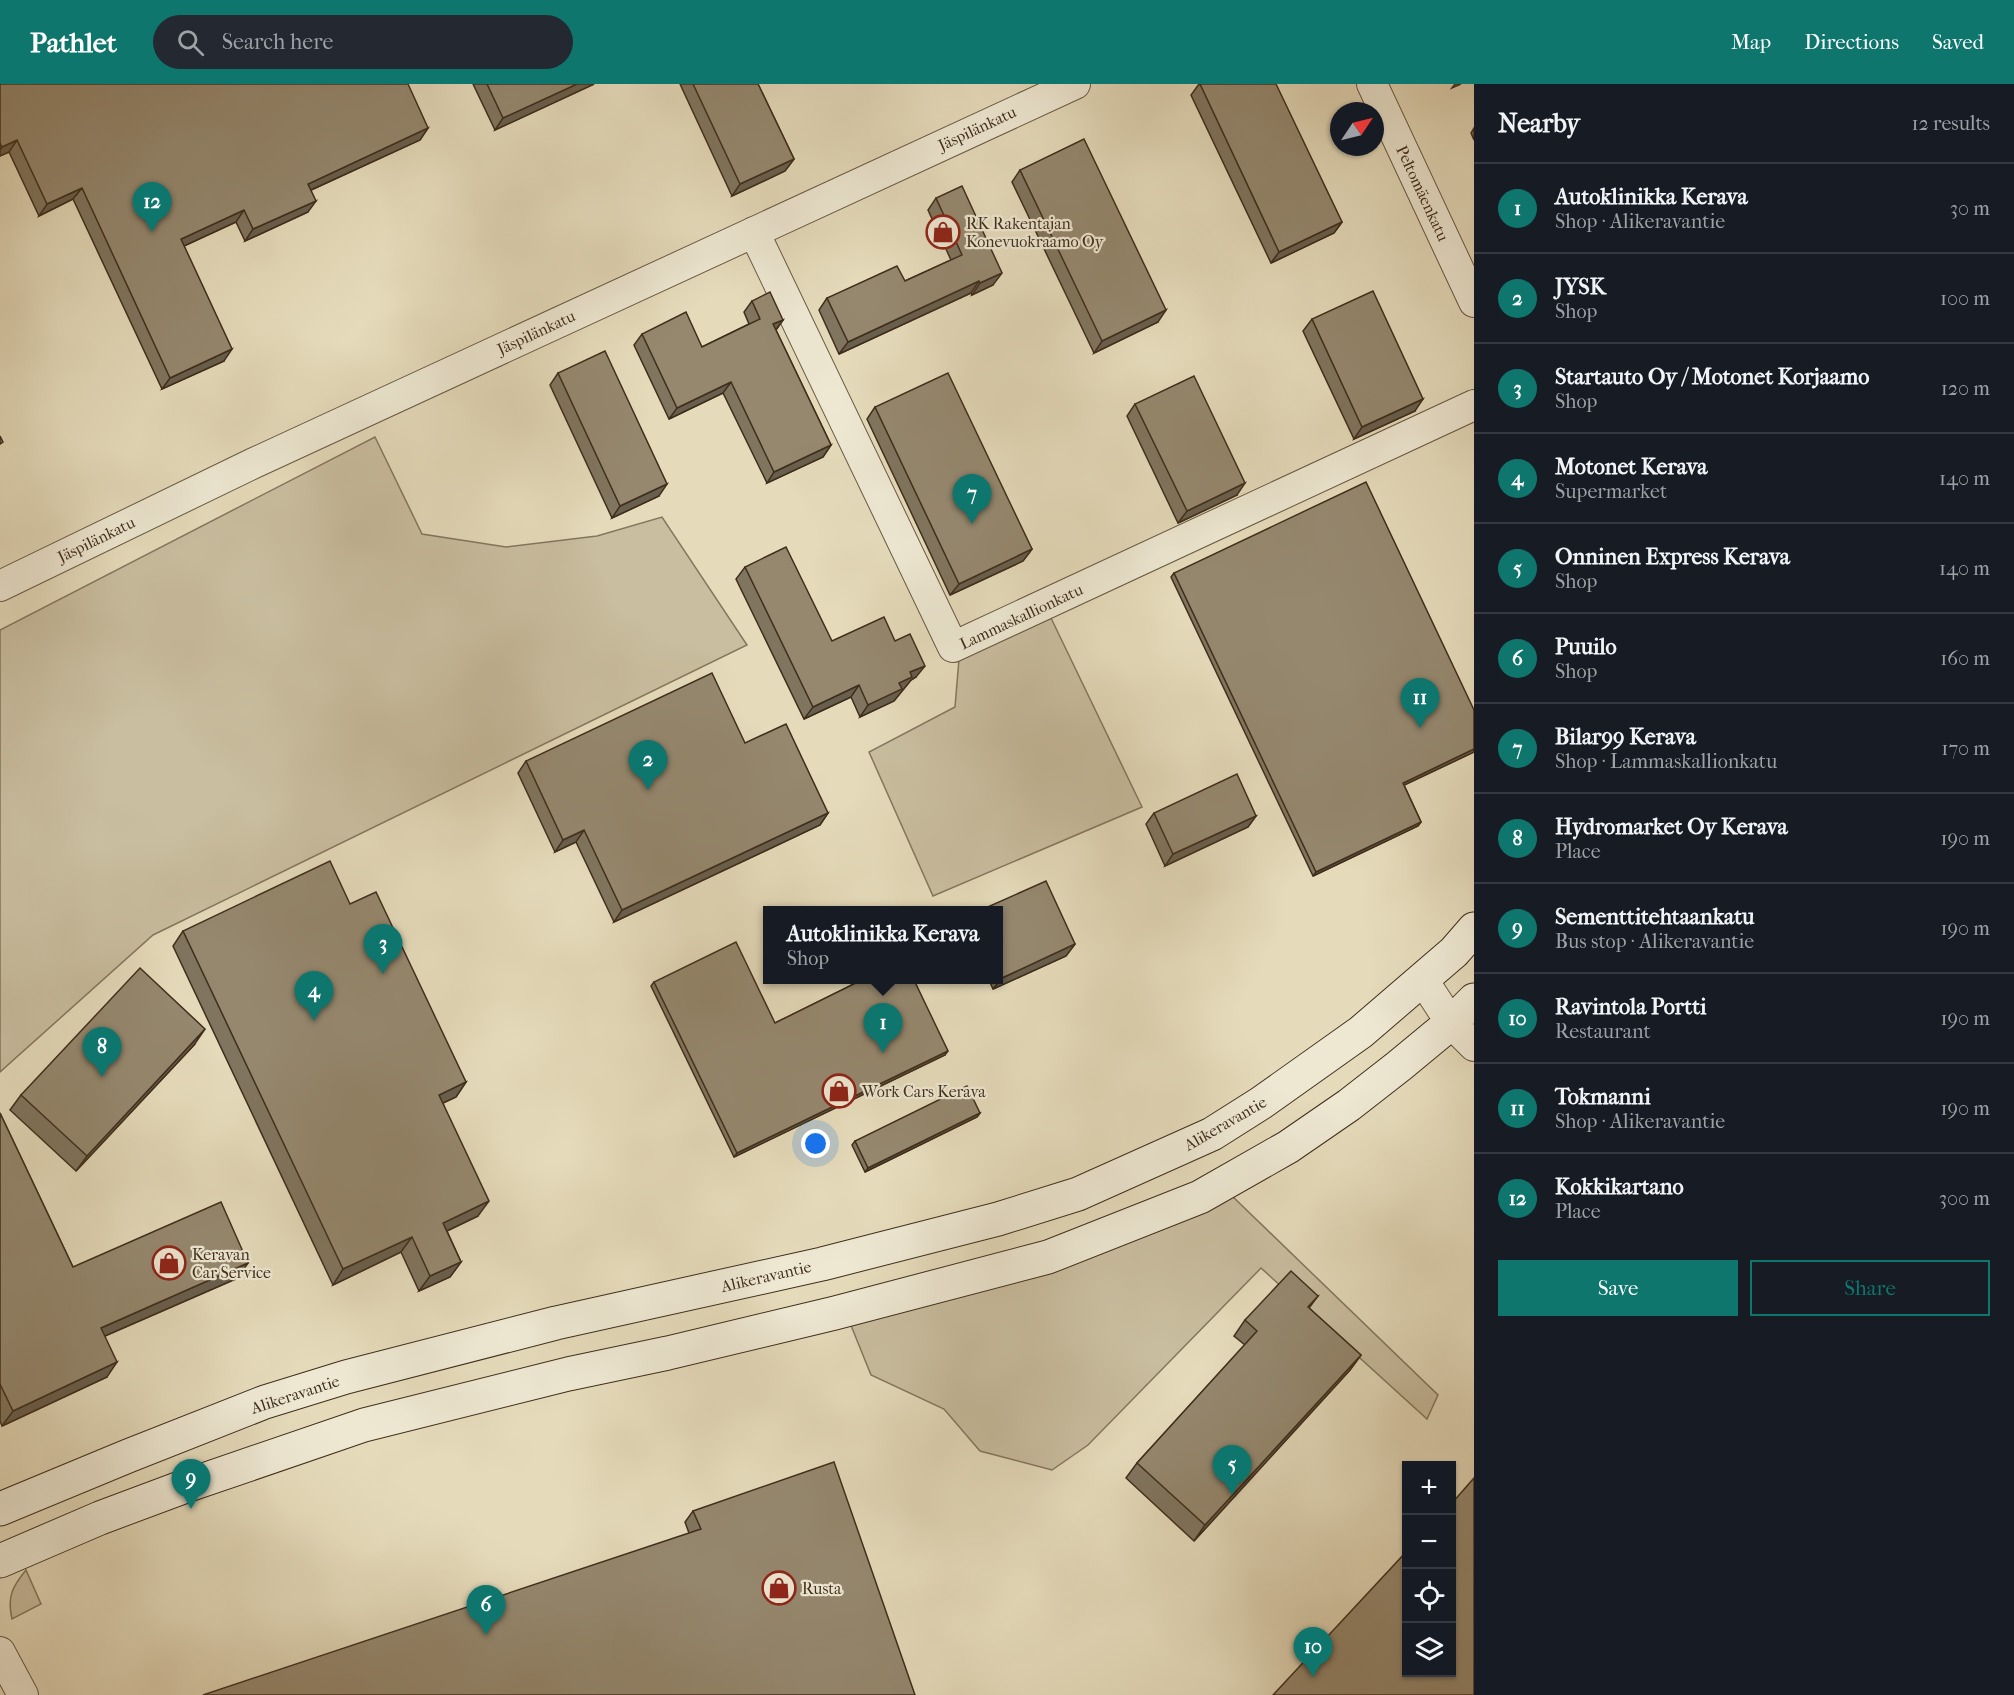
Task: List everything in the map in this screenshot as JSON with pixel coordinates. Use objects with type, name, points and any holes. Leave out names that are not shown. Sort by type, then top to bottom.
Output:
[{"type":"street","name":"Jäspilänkatu","points":[[0,586],[254,462],[1075,84]]},
{"type":"street","name":"Peltomäenkatu","points":[[1372,84],[1474,302]]},
{"type":"street","name":"Lammaskallionkatu","points":[[754,232],[953,647],[1474,405]]},
{"type":"street","name":"Alikeravantie","points":[[0,1509],[265,1402],[357,1374],[399,1362],[486,1343],[556,1323],[855,1255],[998,1219],[1078,1194],[1222,1128],[1261,1103],[1361,1032],[1454,952],[1474,928]]},
{"type":"street","points":[[1423,980],[1451,1023],[1474,1046]]},
{"type":"street","points":[[0,1561],[100,1518],[364,1425],[568,1374],[668,1353],[835,1313],[1047,1257],[1200,1197],[1288,1147],[1349,1105],[1451,1023],[1474,1000]]},
{"type":"street","points":[[0,1652],[23,1695]]},
{"type":"shaded area","points":[[375,437],[422,534],[506,547],[597,536],[662,517],[747,645],[153,935],[0,1072],[0,630]]},
{"type":"shaded area","points":[[1051,618],[1142,807],[933,896],[869,752],[955,707],[959,659]]},
{"type":"shaded area","points":[[1230,1194],[1438,1395],[1427,1419],[1261,1268],[1088,1445],[1052,1470],[980,1451],[944,1409],[871,1375],[850,1323]]},
{"type":"shaded area","points":[[26,1570],[41,1604],[12,1619],[10,1604],[12,1593]]},
{"type":"building","points":[[0,84],[408,84],[428,128],[308,184],[316,201],[253,229],[244,210],[181,239],[232,349],[170,378],[82,188],[47,204],[17,140],[2,147],[0,143]]},
{"type":"building","points":[[487,84],[577,84],[503,118]]},
{"type":"building","points":[[693,84],[758,84],[794,159],[740,184]]},
{"type":"building","points":[[1200,84],[1276,84],[1342,222],[1279,252]]},
{"type":"building","points":[[1084,139],[1166,310],[1102,341],[1020,170]]},
{"type":"building","points":[[962,186],[1002,273],[980,283],[979,281],[848,342],[827,298],[897,266],[905,281],[962,255],[936,198]]},
{"type":"building","points":[[1373,291],[1423,399],[1362,427],[1312,319]]},
{"type":"building","points":[[770,292],[783,320],[773,324],[831,445],[774,472],[731,382],[677,408],[642,334],[686,312],[702,347],[760,319],[752,301]]},
{"type":"building","points":[[605,351],[667,484],[620,506],[558,373]]},
{"type":"building","points":[[948,373],[1032,549],[959,584],[875,407]]},
{"type":"building","points":[[1194,376],[1245,483],[1187,511],[1135,404]]},
{"type":"building","points":[[1366,482],[1474,710],[1474,749],[1403,783],[1421,822],[1316,872],[1174,573]]},
{"type":"building","points":[[786,547],[832,641],[884,617],[895,641],[910,634],[925,666],[910,672],[912,677],[899,683],[902,689],[868,705],[859,685],[813,707],[745,567]]},
{"type":"building","points":[[712,673],[745,743],[786,724],[828,813],[622,910],[584,830],[563,840],[526,761]]},
{"type":"building","points":[[1237,774],[1256,816],[1173,854],[1154,813]]},
{"type":"building","points":[[330,861],[350,904],[376,892],[466,1082],[439,1095],[489,1201],[443,1223],[461,1262],[430,1276],[412,1237],[343,1269],[183,931]]},
{"type":"building","points":[[1046,881],[1075,944],[1003,978],[1003,906],[990,906]]},
{"type":"building","points":[[736,942],[775,1023],[854,984],[916,984],[948,1051],[737,1153],[654,982]]},
{"type":"building","points":[[140,968],[205,1029],[87,1156],[21,1095]]},
{"type":"building","points":[[967,1086],[980,1113],[868,1168],[855,1141]]},
{"type":"building","points":[[0,1113],[73,1267],[221,1202],[248,1263],[101,1328],[117,1362],[13,1411],[0,1384]]},
{"type":"building","points":[[1291,1271],[1318,1296],[1308,1307],[1361,1355],[1205,1525],[1137,1463],[1257,1331],[1245,1320]]},
{"type":"building","points":[[834,1462],[915,1695],[203,1695],[701,1529],[693,1511]]},
{"type":"building","points":[[1474,1478],[1474,1695],[1273,1695],[1402,1556],[1402,1677],[1456,1677],[1456,1498]]},
{"type":"place","name":"Kokkikartano","points":[[152,232]]},
{"type":"place","name":"RK Rakentajan Konevuokraamo Oy","points":[[943,232]]},
{"type":"place","name":"Bilar99 Kerava","points":[[972,524]]},
{"type":"place","name":"Tokmanni","points":[[1420,728]]},
{"type":"place","name":"JYSK","points":[[648,790]]},
{"type":"place","name":"Startauto Oy / Motonet Korjaamo","points":[[383,974]]},
{"type":"place","name":"Motonet Kerava","points":[[314,1021]]},
{"type":"place","name":"Autoklinikka Kerava","points":[[883,1053]]},
{"type":"place","name":"Hydromarket Oy Kerava","points":[[102,1077]]},
{"type":"place","name":"Work Cars Kerava","points":[[839,1091]]},
{"type":"place","name":"Keravan Car Service","points":[[169,1263]]},
{"type":"place","name":"Onninen Express Kerava","points":[[1232,1495]]},
{"type":"place","name":"Sementtitehtaankatu","points":[[191,1509]]},
{"type":"place","name":"Rusta","points":[[779,1588]]},
{"type":"place","name":"Puuilo","points":[[486,1635]]},
{"type":"place","name":"Ravintola Portti","points":[[1313,1677]]}]
